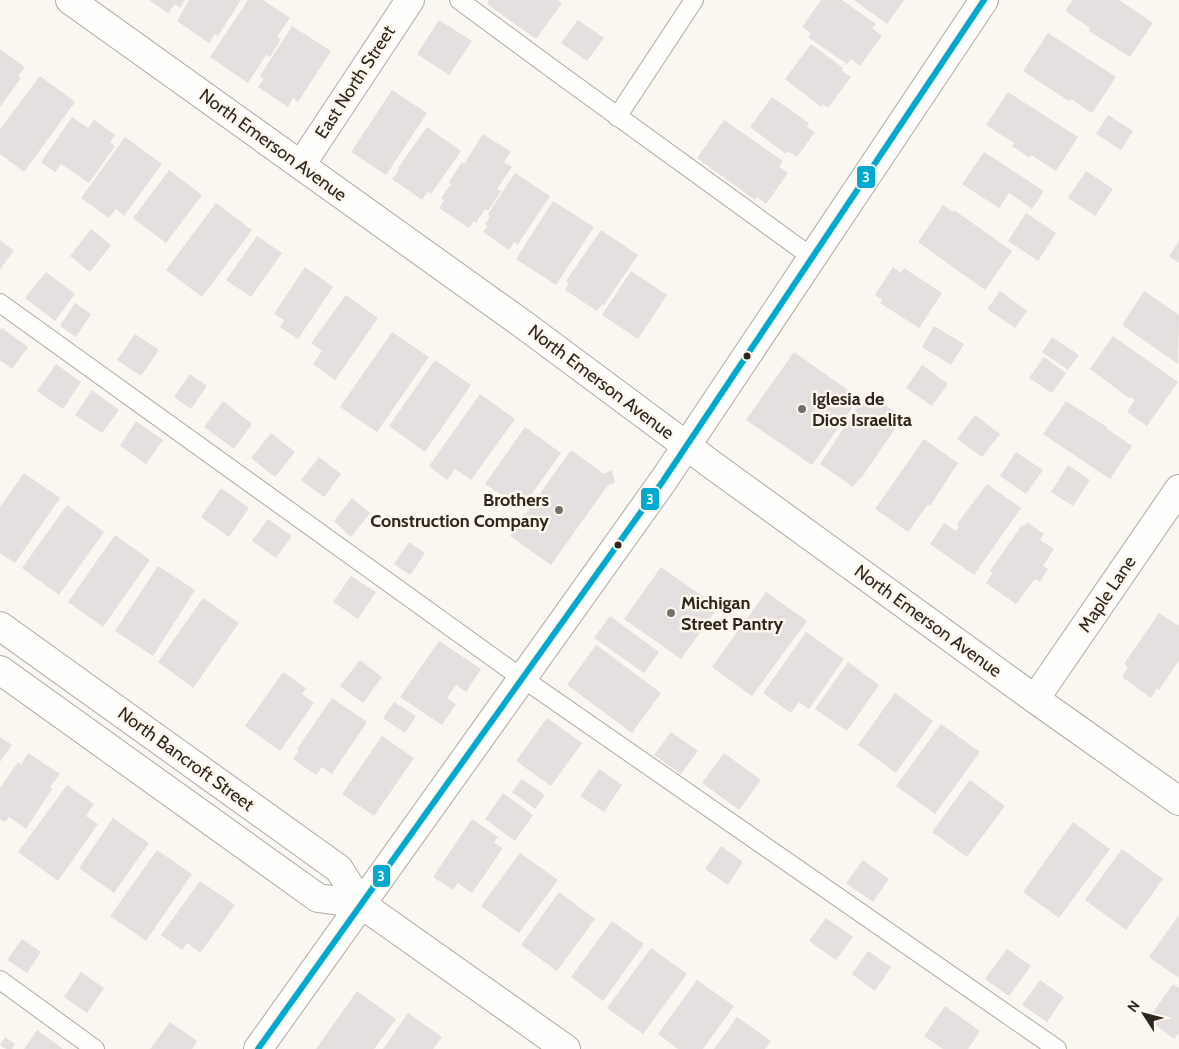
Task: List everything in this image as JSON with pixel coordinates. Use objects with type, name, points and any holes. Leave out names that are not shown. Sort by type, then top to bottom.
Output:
[{"type":"main road","name":"North Emerson Avenue","points":[[70,0],[524,325],[1035,699],[1179,801]]},
{"type":"main road","name":"East North Street","points":[[301,165],[410,0]]},
{"type":"main road","points":[[258,1049],[687,446],[984,0]]},
{"type":"main road","name":"Maple Lane","points":[[1035,699],[1179,489]]},
{"type":"main road","name":"North Bancroft Street","points":[[0,626],[339,869],[361,904],[566,1049]]},
{"type":"main road","name":"North Bancroft Street","points":[[0,670],[318,898],[361,904]]},
{"type":"lane","points":[[459,0],[813,258]]},
{"type":"lane","points":[[617,116],[694,0]]},
{"type":"lane","points":[[0,303],[522,678],[1057,1049]]},
{"type":"lane","points":[[0,980],[95,1049]]},
{"type":"building","points":[[149,0],[185,0],[180,8],[175,4],[168,13]]},
{"type":"building","points":[[189,0],[241,0],[218,36],[215,34],[209,43],[177,21]]},
{"type":"building","points":[[248,0],[263,0],[290,18],[277,37],[281,39],[270,57],[266,55],[248,83],[210,57]]},
{"type":"building","points":[[487,0],[557,0],[562,3],[536,39],[487,4],[489,1]]},
{"type":"building","points":[[821,0],[842,0],[876,24],[872,28],[882,36],[860,66],[851,59],[847,64],[808,37],[811,33],[802,27]]},
{"type":"building","points":[[854,0],[904,0],[887,24]]},
{"type":"building","points":[[1073,0],[1119,0],[1153,23],[1130,57],[1089,31],[1090,28],[1065,11]]},
{"type":"building","points":[[439,20],[472,41],[449,75],[417,54]]},
{"type":"building","points":[[578,20],[604,38],[587,61],[561,43]]},
{"type":"building","points":[[292,26],[331,51],[298,102],[293,98],[288,107],[258,87],[264,79],[260,76]]},
{"type":"building","points":[[1048,33],[1116,77],[1092,113],[1071,99],[1069,101],[1023,71]]},
{"type":"building","points":[[811,44],[843,68],[841,70],[851,77],[828,108],[823,104],[821,107],[785,79]]},
{"type":"building","points":[[0,49],[25,67],[18,76],[21,78],[0,107]]},
{"type":"building","points":[[40,76],[75,102],[24,172],[0,154],[0,129]]},
{"type":"building","points":[[392,90],[427,113],[386,175],[351,152]]},
{"type":"building","points":[[1008,92],[1078,137],[1056,171],[1031,155],[1030,158],[1012,146],[1014,143],[986,125]]},
{"type":"building","points":[[772,97],[809,123],[807,127],[815,132],[797,157],[788,151],[786,154],[750,127]]},
{"type":"building","points":[[1108,115],[1133,131],[1121,150],[1096,134]]},
{"type":"building","points":[[72,117],[88,128],[94,120],[115,135],[110,142],[115,146],[89,183],[61,164],[55,172],[41,162]]},
{"type":"building","points":[[724,120],[783,161],[779,167],[788,173],[766,204],[757,197],[755,200],[697,158]]},
{"type":"building","points":[[427,127],[461,151],[431,194],[428,191],[422,200],[392,179]]},
{"type":"building","points":[[483,134],[511,152],[504,162],[512,167],[497,189],[501,191],[488,211],[485,209],[476,223],[474,221],[469,228],[439,208],[444,200],[441,198],[451,184],[449,182],[462,162],[464,164]]},
{"type":"building","points":[[125,137],[162,164],[124,216],[116,209],[109,218],[81,198]]},
{"type":"building","points":[[984,152],[1044,191],[1032,209],[1009,193],[999,208],[962,184]]},
{"type":"building","points":[[169,170],[202,195],[166,243],[133,218]]},
{"type":"building","points":[[1086,171],[1113,189],[1095,216],[1068,198]]},
{"type":"building","points":[[515,173],[550,196],[518,244],[514,242],[509,250],[483,232],[488,226],[485,224],[490,217],[488,214]]},
{"type":"building","points":[[553,201],[594,227],[556,285],[516,259]]},
{"type":"building","points":[[216,203],[252,230],[202,297],[166,270]]},
{"type":"building","points":[[943,205],[953,212],[954,210],[1012,251],[985,290],[918,242]]},
{"type":"building","points":[[1026,213],[1056,233],[1038,261],[1008,241]]},
{"type":"building","points":[[91,229],[111,245],[90,272],[70,256]]},
{"type":"building","points":[[601,230],[638,255],[604,305],[602,304],[597,311],[565,290],[569,283],[566,281]]},
{"type":"building","points":[[257,236],[282,253],[251,297],[226,280]]},
{"type":"building","points":[[0,240],[14,251],[0,269]]},
{"type":"building","points":[[1179,241],[1179,263],[1169,256]]},
{"type":"building","points":[[305,267],[333,287],[298,339],[280,327],[284,320],[274,314]]},
{"type":"building","points":[[893,267],[901,273],[904,268],[942,293],[919,328],[880,303],[882,300],[875,295]]},
{"type":"building","points":[[631,271],[667,295],[638,339],[602,315]]},
{"type":"building","points":[[46,272],[75,294],[55,321],[25,298]]},
{"type":"building","points":[[1000,291],[1027,311],[1015,328],[987,309]]},
{"type":"building","points":[[1144,291],[1179,315],[1178,364],[1122,325]]},
{"type":"building","points":[[346,295],[378,318],[335,380],[313,364],[322,351],[311,343]]},
{"type":"building","points":[[75,303],[91,314],[76,337],[60,326]]},
{"type":"building","points":[[934,326],[964,344],[951,365],[922,347]]},
{"type":"building","points":[[2,328],[28,347],[12,369],[0,360],[0,330]]},
{"type":"building","points":[[392,332],[429,357],[377,432],[340,407]]},
{"type":"building","points":[[135,334],[159,350],[141,376],[117,360]]},
{"type":"building","points":[[1113,336],[1178,382],[1147,426],[1127,412],[1135,400],[1129,398],[1090,369]]},
{"type":"building","points":[[1052,337],[1079,355],[1068,370],[1042,352]]},
{"type":"building","name":"Iglesia de Dios Israelita","points":[[794,352],[859,398],[812,465],[746,420]]},
{"type":"building","points":[[1044,357],[1066,373],[1052,393],[1029,378]]},
{"type":"building","points":[[435,360],[471,385],[425,452],[389,426]]},
{"type":"building","points":[[56,364],[81,382],[63,409],[37,391]]},
{"type":"building","points":[[922,365],[948,384],[932,406],[906,388]]},
{"type":"building","points":[[190,374],[207,386],[191,409],[174,397]]},
{"type":"building","points":[[92,390],[119,410],[102,433],[75,415]]},
{"type":"building","points":[[867,393],[903,417],[860,480],[853,487],[820,464]]},
{"type":"building","points":[[480,394],[515,419],[471,480],[455,469],[447,480],[429,466]]},
{"type":"building","points":[[223,401],[252,424],[234,449],[204,427]]},
{"type":"building","points":[[1066,401],[1107,427],[1132,446],[1110,479],[1043,434]]},
{"type":"building","points":[[975,415],[1000,434],[982,457],[957,439]]},
{"type":"building","points":[[136,421],[163,440],[146,464],[120,446]]},
{"type":"building","points":[[525,427],[561,453],[521,509],[485,484]]},
{"type":"building","points":[[271,433],[295,452],[275,477],[251,458]]},
{"type":"building","points":[[924,439],[958,463],[930,506],[928,504],[908,532],[875,509]]},
{"type":"building","name":"Brothers Construction Company","points":[[571,450],[604,474],[612,470],[615,483],[608,485],[551,565],[510,536]]},
{"type":"building","points":[[1016,452],[1043,470],[1026,494],[1000,476]]},
{"type":"building","points":[[319,457],[341,474],[324,497],[301,480]]},
{"type":"building","points":[[1068,465],[1090,480],[1073,506],[1051,492]]},
{"type":"building","points":[[24,473],[60,498],[15,563],[0,553],[0,507]]},
{"type":"building","points":[[987,484],[1021,508],[974,575],[930,544],[944,523],[956,531],[959,526],[957,524]]},
{"type":"building","points":[[221,488],[249,508],[229,537],[201,517]]},
{"type":"building","points":[[352,498],[370,513],[351,537],[334,521]]},
{"type":"building","points":[[67,505],[104,532],[59,595],[22,568]]},
{"type":"building","points":[[268,519],[292,536],[276,558],[252,541]]},
{"type":"building","points":[[1027,522],[1044,534],[1040,540],[1054,549],[1043,566],[1048,569],[1040,582],[1035,579],[1016,604],[986,583],[993,573],[990,571],[1022,525],[1024,527]]},
{"type":"building","points":[[115,535],[150,560],[103,627],[68,602]]},
{"type":"building","points":[[409,542],[425,553],[410,575],[394,564]]},
{"type":"building","points":[[158,566],[195,590],[153,656],[115,631]]},
{"type":"building","name":"Michigan Street Pantry","points":[[661,567],[718,607],[681,659],[624,619]]},
{"type":"building","points":[[351,576],[376,592],[358,619],[333,602]]},
{"type":"building","points":[[766,592],[807,621],[752,696],[712,667]]},
{"type":"building","points":[[203,598],[239,623],[193,688],[158,662]]},
{"type":"building","points":[[1159,613],[1179,626],[1179,660],[1159,690],[1157,688],[1151,698],[1122,677],[1128,667],[1124,664]]},
{"type":"building","points":[[610,616],[659,652],[644,673],[594,638]]},
{"type":"building","points":[[806,632],[844,659],[809,709],[799,702],[791,713],[763,693]]},
{"type":"building","points":[[439,641],[481,669],[466,692],[456,685],[447,698],[456,704],[442,725],[400,697]]},
{"type":"building","points":[[596,645],[661,693],[632,733],[567,685]]},
{"type":"building","points":[[360,660],[382,677],[363,703],[340,686]]},
{"type":"building","points":[[848,662],[879,685],[847,731],[815,709]]},
{"type":"building","points":[[283,672],[306,688],[302,694],[314,703],[280,751],[245,726]]},
{"type":"building","points":[[895,693],[933,721],[896,773],[858,745]]},
{"type":"building","points":[[332,698],[367,722],[332,774],[322,767],[316,775],[293,759],[299,750],[297,749]]},
{"type":"building","points":[[394,702],[416,716],[405,733],[383,718]]},
{"type":"building","points":[[547,718],[582,743],[551,786],[516,761]]},
{"type":"building","points":[[941,724],[980,752],[935,814],[896,786]]},
{"type":"building","points":[[671,732],[698,751],[681,774],[654,755]]},
{"type":"building","points":[[382,736],[414,758],[374,816],[342,794]]},
{"type":"building","points":[[0,737],[12,745],[0,762]]},
{"type":"building","points":[[28,753],[60,774],[50,787],[52,789],[26,829],[9,817],[5,822],[0,819],[0,788],[18,762],[21,765]]},
{"type":"building","points":[[724,753],[761,780],[739,810],[702,783]]},
{"type":"building","points":[[599,769],[622,785],[604,812],[580,796]]},
{"type":"building","points":[[522,779],[545,795],[535,809],[512,792]]},
{"type":"building","points":[[970,780],[1005,806],[967,857],[932,832]]},
{"type":"building","points":[[67,785],[94,804],[86,816],[98,824],[58,881],[18,852]]},
{"type":"building","points":[[503,793],[533,815],[515,841],[485,819]]},
{"type":"building","points":[[113,818],[149,843],[114,893],[79,868]]},
{"type":"building","points":[[472,819],[498,837],[494,843],[503,848],[472,893],[458,883],[453,890],[433,877]]},
{"type":"building","points":[[1073,822],[1110,849],[1059,918],[1023,892]]},
{"type":"building","points":[[721,846],[743,862],[728,885],[705,869]]},
{"type":"building","points":[[1122,849],[1163,879],[1126,930],[1085,900]]},
{"type":"building","points":[[157,850],[192,874],[146,941],[110,916]]},
{"type":"building","points":[[520,853],[558,880],[519,933],[481,906]]},
{"type":"building","points":[[863,860],[889,879],[873,902],[846,883]]},
{"type":"building","points":[[200,881],[235,905],[200,953],[187,943],[182,950],[161,935]]},
{"type":"building","points":[[559,892],[595,919],[557,971],[521,945]]},
{"type":"building","points":[[1179,915],[1179,978],[1149,957]]},
{"type":"building","points":[[826,918],[853,937],[836,960],[809,941]]},
{"type":"building","points":[[612,921],[644,944],[603,1001],[571,977]]},
{"type":"building","points":[[22,939],[41,952],[27,973],[7,960]]},
{"type":"building","points":[[651,948],[687,974],[643,1034],[607,1008]]},
{"type":"building","points":[[1007,949],[1031,966],[1009,996],[985,979]]},
{"type":"building","points":[[868,951],[891,967],[875,991],[852,974]]},
{"type":"building","points":[[81,972],[104,988],[87,1013],[64,997]]},
{"type":"building","points":[[697,980],[734,1006],[703,1049],[678,1049],[658,1034]]},
{"type":"building","points":[[1040,980],[1064,997],[1047,1022],[1022,1005]]},
{"type":"building","points":[[1173,984],[1179,988],[1179,1032],[1174,1039],[1148,1019]]},
{"type":"building","points":[[357,991],[396,1019],[374,1049],[316,1049]]},
{"type":"building","points":[[945,1006],[980,1031],[968,1049],[943,1049],[924,1036]]},
{"type":"building","points":[[408,1013],[442,1037],[433,1049],[383,1049]]},
{"type":"building","points":[[737,1017],[771,1041],[765,1049],[714,1049]]},
{"type":"building","points":[[170,1022],[197,1041],[192,1049],[150,1049]]},
{"type":"building","points":[[37,1030],[63,1049],[24,1049]]},
{"type":"building","points":[[5,1037],[15,1044],[12,1049],[6,1049],[0,1045]]},
{"type":"transit line","name":"3","points":[[258,1049],[663,481],[984,0]]},
{"type":"place","name":"Iglesia de Dios Israelita","points":[[802,409]]},
{"type":"place","name":"Brothers Construction Company","points":[[559,510]]},
{"type":"place","name":"Michigan Street Pantry","points":[[671,613]]}]
